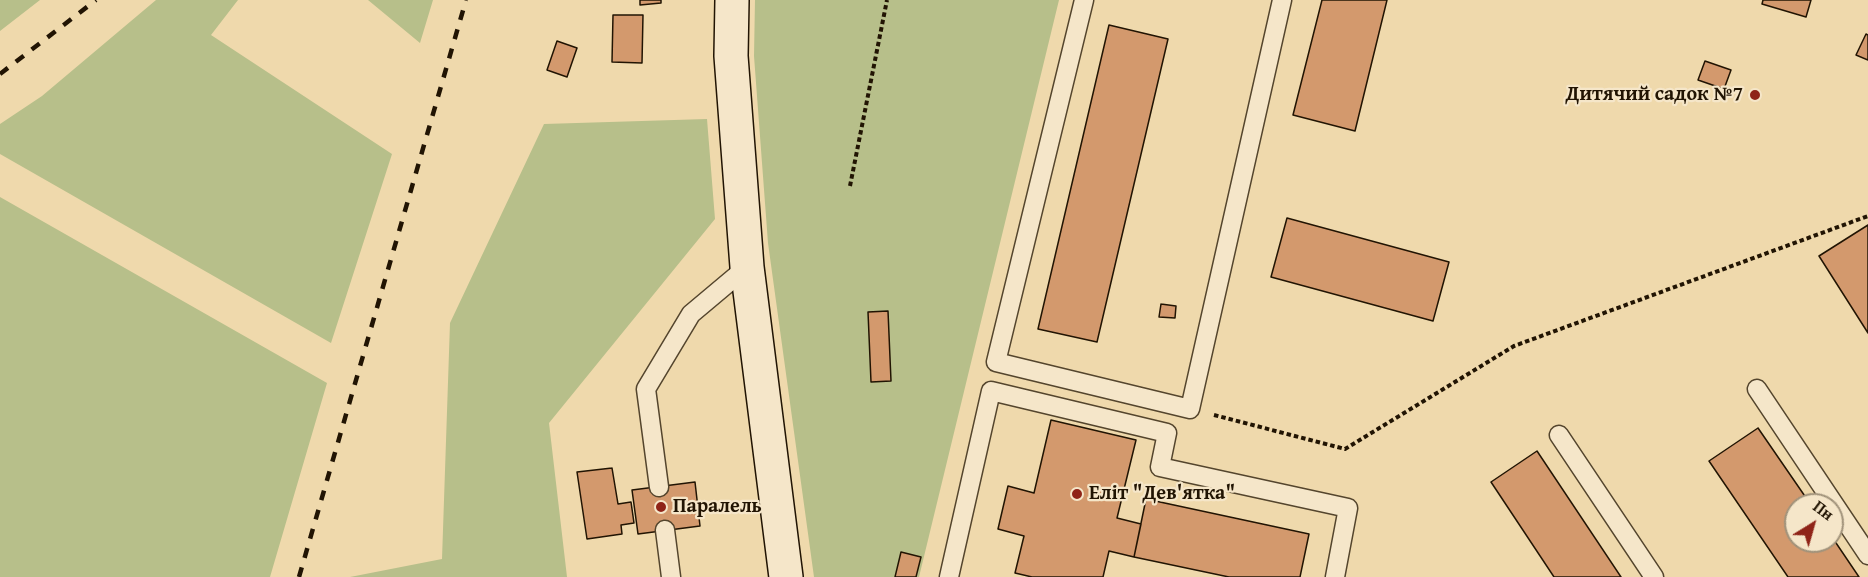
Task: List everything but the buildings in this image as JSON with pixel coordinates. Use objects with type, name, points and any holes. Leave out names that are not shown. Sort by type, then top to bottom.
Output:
[{"type":"main road","points":[[732,0],[731,56],[747,267],[786,577]]},
{"type":"lane","points":[[1084,0],[996,362],[1190,409],[1282,0]]},
{"type":"lane","points":[[659,487],[646,389],[691,314],[747,267]]},
{"type":"lane","points":[[1757,389],[1868,555]]},
{"type":"lane","points":[[948,577],[991,391],[1167,434],[1160,467],[1348,508],[1335,577]]},
{"type":"lane","points":[[1559,435],[1654,577]]},
{"type":"lane","points":[[665,530],[671,577]]},
{"type":"path","points":[[850,186],[887,0]]},
{"type":"path","points":[[1190,409],[1345,448],[1514,346],[1868,216]]},
{"type":"green space","points":[[0,0],[40,0],[0,31]]},
{"type":"green space","points":[[156,0],[238,0],[211,35],[392,154],[331,343],[0,154],[0,124],[42,96]]},
{"type":"green space","points":[[368,0],[433,0],[420,43]]},
{"type":"green space","points":[[755,0],[1059,0],[919,577],[814,577],[768,243],[754,56]]},
{"type":"green space","points":[[707,119],[715,219],[549,423],[567,577],[350,577],[442,559],[450,323],[544,124]]},
{"type":"green space","points":[[0,197],[327,383],[270,577],[0,577]]},
{"type":"railway","points":[[0,74],[96,0]]},
{"type":"railway","points":[[299,577],[466,0]]},
{"type":"place","name":"Дитячий садок №7","points":[[1755,95]]},
{"type":"place","name":"Еліт \"Дев'ятка\"","points":[[1077,494]]},
{"type":"place","name":"Паралель","points":[[661,507]]}]
